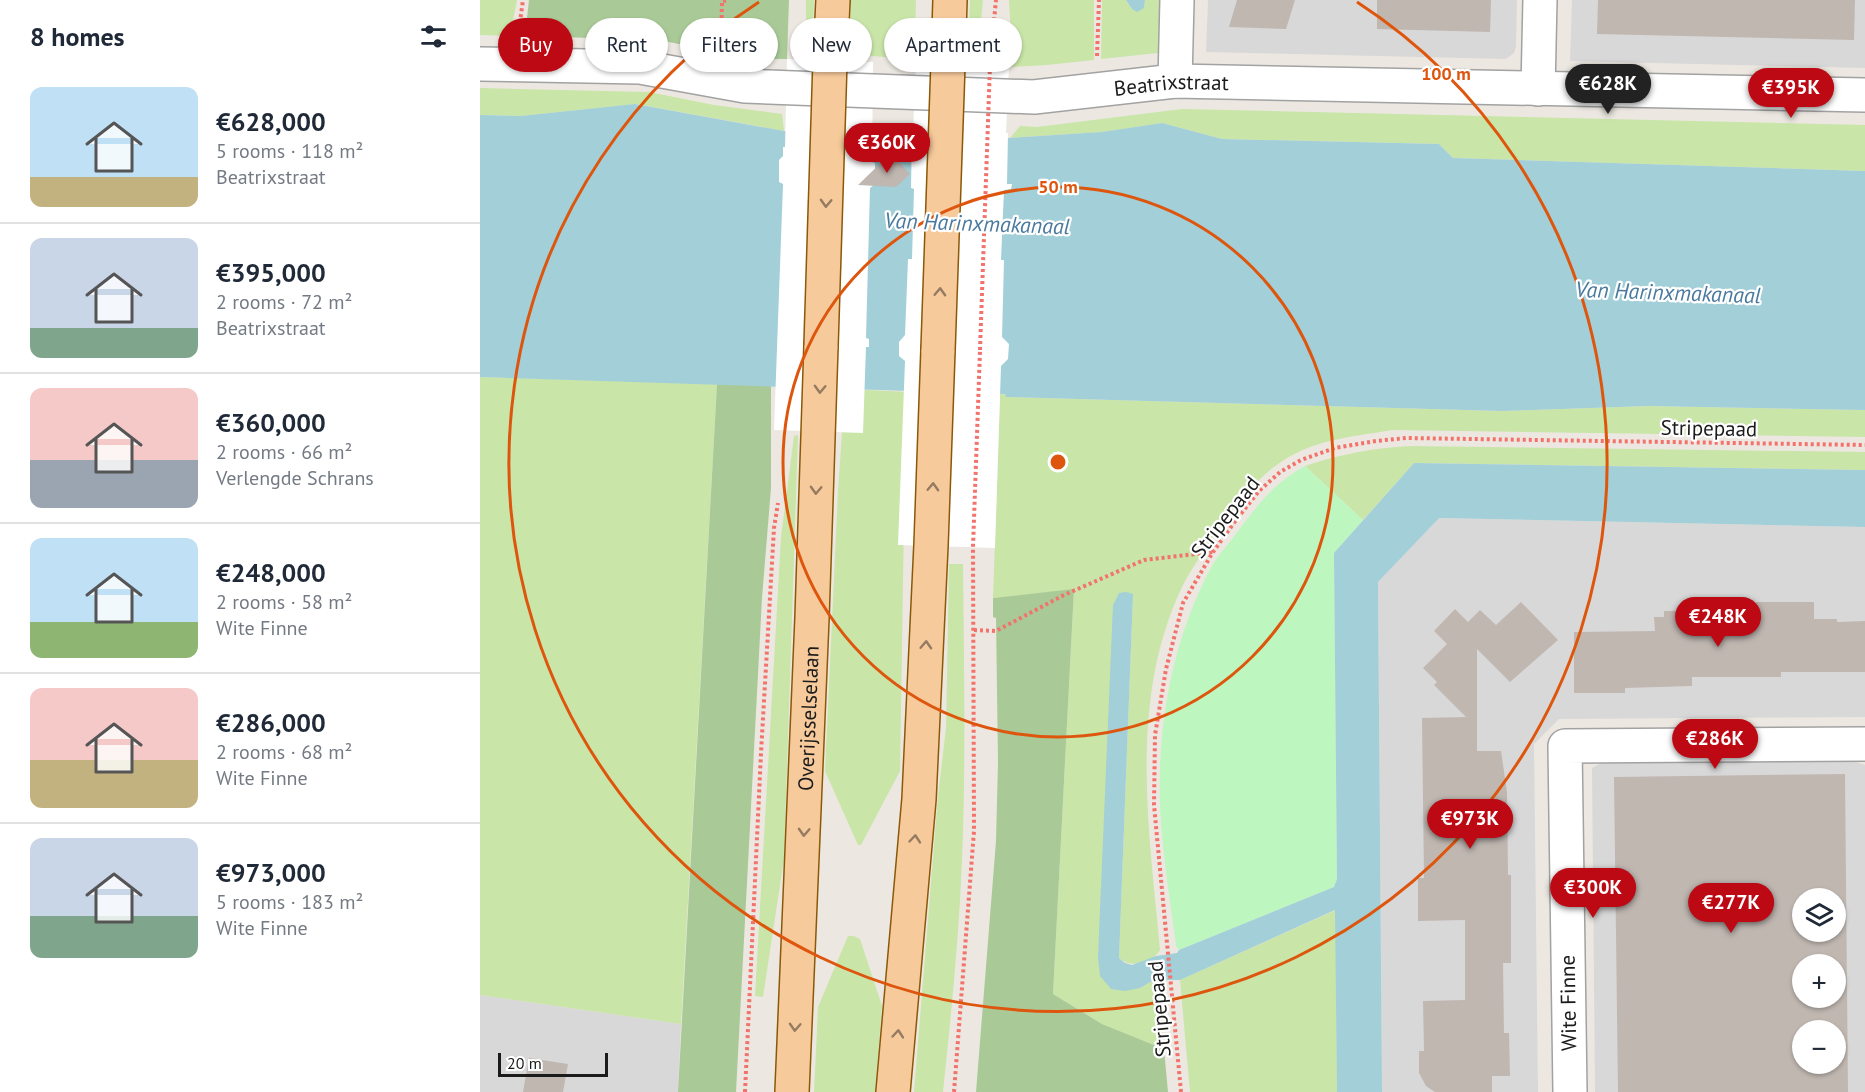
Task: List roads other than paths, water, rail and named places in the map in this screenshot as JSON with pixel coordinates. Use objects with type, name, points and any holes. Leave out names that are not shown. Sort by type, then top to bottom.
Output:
[{"type":"main road","name":"Overijsselselaan","points":[[792,1092],[811,652],[833,0]]},
{"type":"main road","points":[[893,1092],[919,800],[931,545],[950,0]]},
{"type":"street","points":[[1175,81],[1177,0]]},
{"type":"street","points":[[1538,89],[1540,0]]},
{"type":"street","name":"Beatrixstraat","points":[[480,64],[639,67],[745,86],[1034,97],[1175,81],[1865,95]]},
{"type":"street","name":"Wite Finne","points":[[1570,1092],[1565,746],[1865,744]]},
{"type":"water","points":[[1126,0],[1145,0],[1144,8],[1137,12]]},
{"type":"water","name":"Van Harinxmakanaal","points":[[635,104],[784,131],[881,138],[1010,138],[1102,132],[1162,123],[1222,139],[1439,144],[1453,158],[1865,171],[1865,410],[1649,406],[1502,411],[1006,397],[1005,394],[480,377],[480,115],[521,116]]},
{"type":"water","points":[[1414,463],[1865,470],[1865,527],[1439,518],[1378,582],[1382,1092],[1337,1092],[1335,910],[1180,980],[1154,980],[1140,988],[1125,991],[1111,989],[1100,976],[1098,957],[1113,605],[1119,593],[1133,594],[1119,958],[1132,965],[1156,956],[1177,953],[1179,950],[1334,887],[1337,879],[1334,553]]}]
